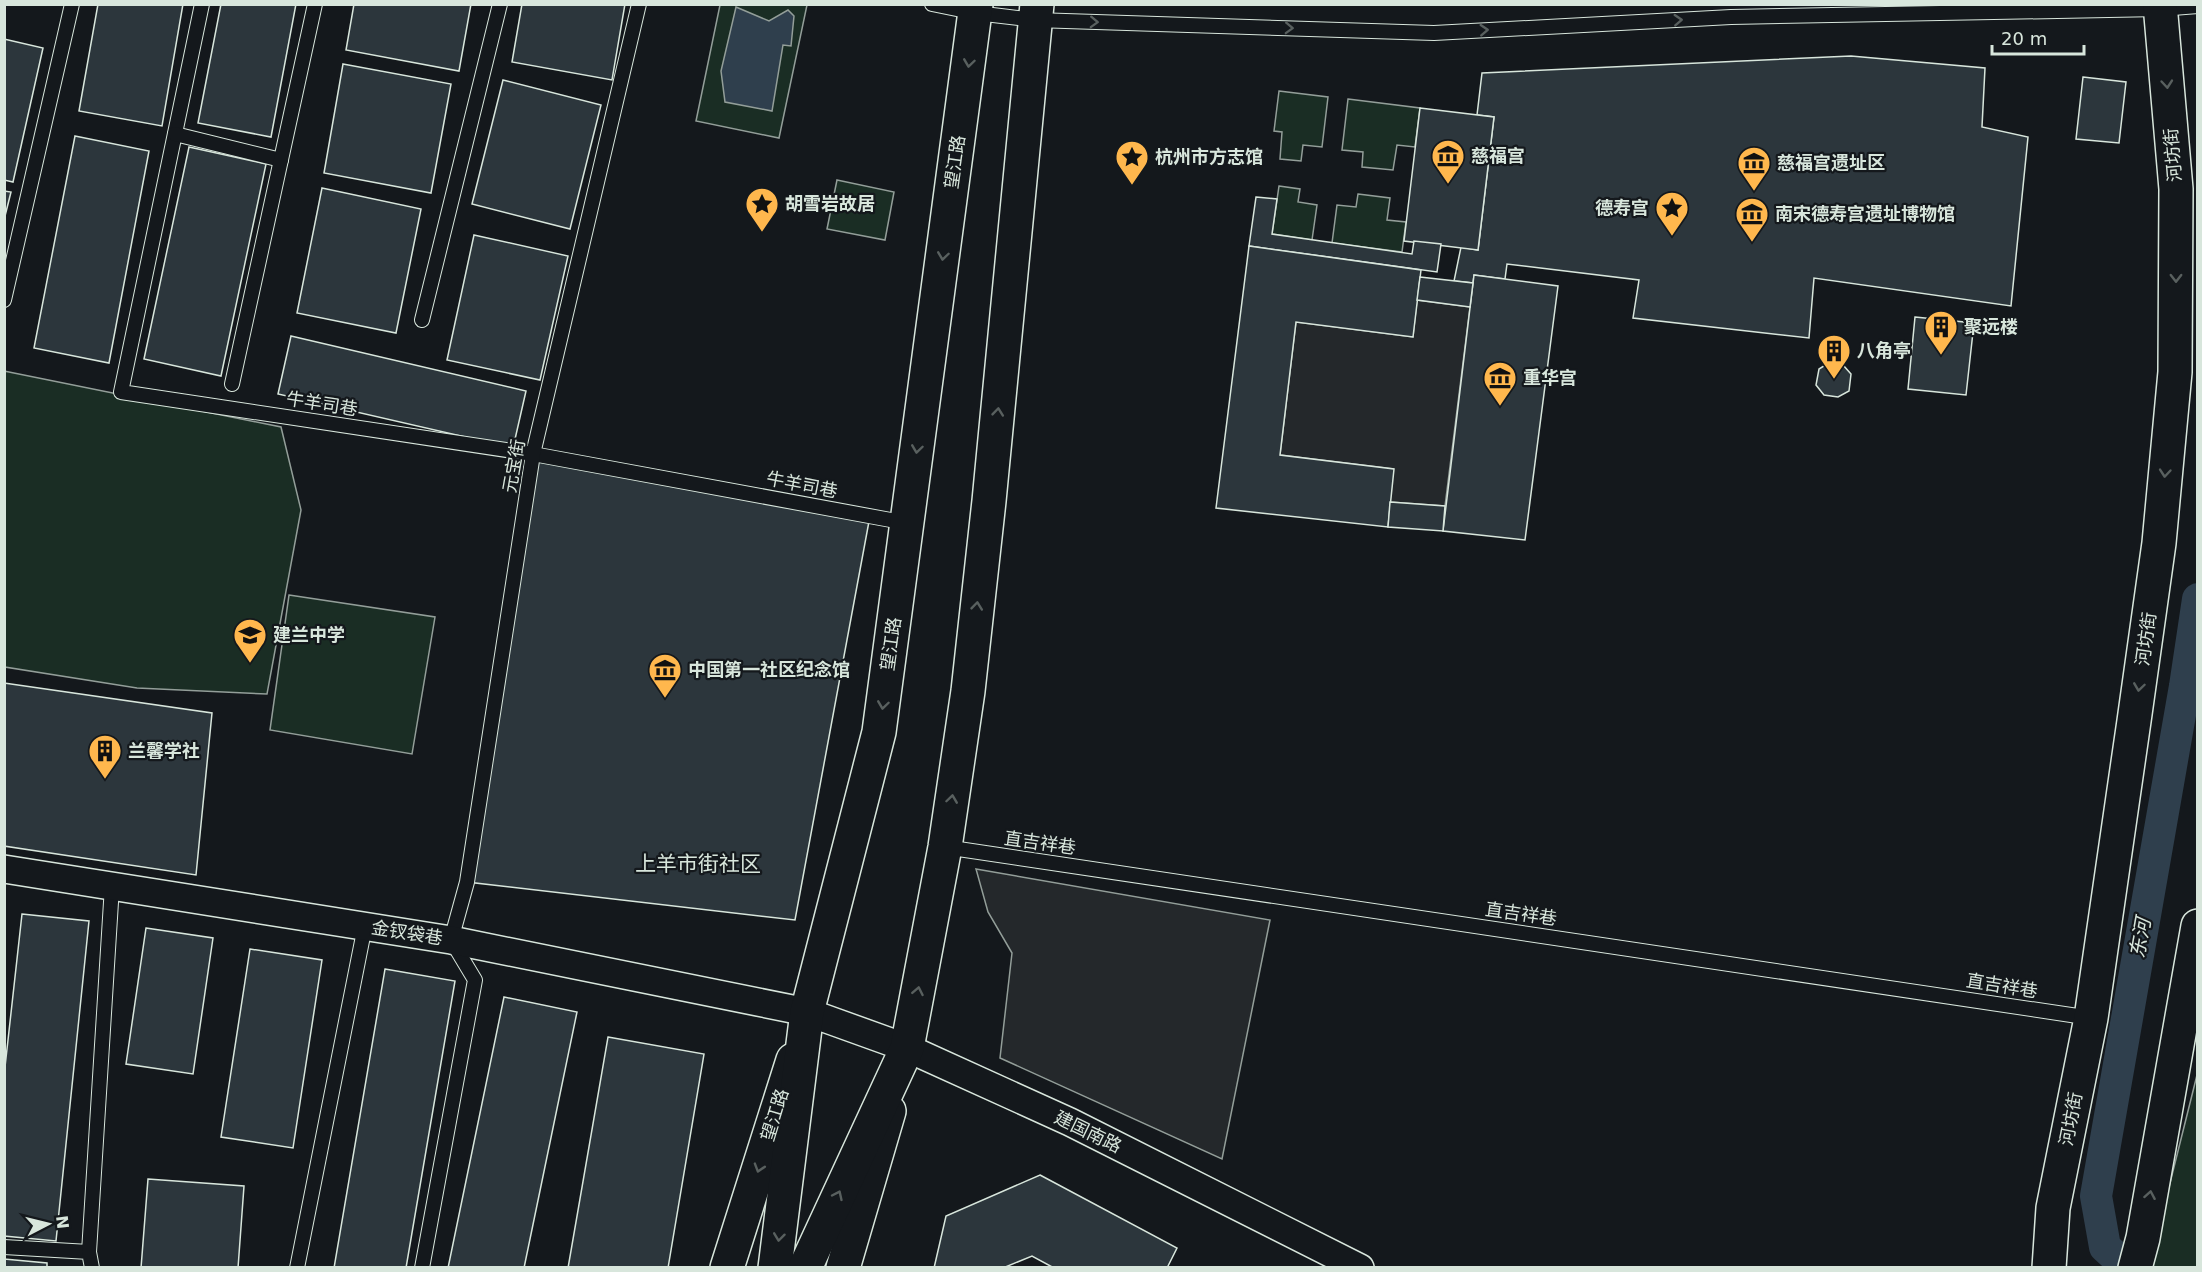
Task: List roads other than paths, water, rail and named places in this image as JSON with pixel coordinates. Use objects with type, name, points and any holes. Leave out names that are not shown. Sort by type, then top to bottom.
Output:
[{"type":"main road","name":"河坊街","points":[[2049,1268],[2053,1208],[2091,1018],[2159,543],[2175,372],[2176,189],[2160,7]]},
{"type":"main road","name":"望江路","points":[[728,1268],[807,1012],[879,732],[976,9]]},
{"type":"main road","points":[[843,1268],[907,1048],[945,847],[968,691],[989,501],[1036,12]]},
{"type":"main road","points":[[2137,1260],[2189,1029],[2198,926]]},
{"type":"main road","points":[[775,1268],[807,1012]]},
{"type":"main road","points":[[805,1268],[907,1048]]},
{"type":"street","name":"金钗袋巷","points":[[4,869],[451,940],[807,1012]]},
{"type":"street","name":"建国南路","points":[[807,1012],[907,1048],[1070,1122],[1360,1268]]},
{"type":"lane","points":[[4,300],[72,4]]},
{"type":"lane","name":"牛羊司巷","points":[[202,4],[121,392],[533,454],[907,523]]},
{"type":"lane","points":[[232,384],[315,4]]},
{"type":"lane","points":[[422,320],[500,4]]},
{"type":"lane","name":"元宝街","points":[[451,940],[467,882],[533,454],[639,4]]},
{"type":"lane","points":[[932,4],[976,9],[1434,33],[1731,17],[2198,6]]},
{"type":"lane","points":[[174,134],[281,160]]},
{"type":"lane","name":"直吉祥巷","points":[[945,847],[2091,1018]]},
{"type":"lane","points":[[92,1268],[89,1252],[112,886]]},
{"type":"lane","points":[[297,1268],[365,926]]},
{"type":"lane","points":[[422,1268],[475,980],[451,940]]},
{"type":"lane","points":[[4,1247],[89,1252]]},
{"type":"water","points":[[736,7],[769,21],[788,10],[794,16],[791,46],[783,45],[772,111],[725,102],[721,71]]},
{"type":"waterway","name":"东河","points":[[2128,1268],[2105,1247],[2096,1196],[2185,686],[2198,599]]},
{"type":"place","name":"慈福宫","points":[[1448,185]]},
{"type":"place","name":"杭州市方志馆","points":[[1132,186]]},
{"type":"place","name":"慈福宫遗址区","points":[[1754,192]]},
{"type":"place","name":"胡雪岩故居","points":[[762,233]]},
{"type":"place","name":"德寿宫","points":[[1672,237]]},
{"type":"place","name":"南宋德寿宫遗址博物馆","points":[[1752,243]]},
{"type":"place","name":"聚远楼","points":[[1941,356]]},
{"type":"place","name":"八角亭","points":[[1834,380]]},
{"type":"place","name":"重华宫","points":[[1500,407]]},
{"type":"place","name":"建兰中学","points":[[250,664]]},
{"type":"place","name":"中国第一社区纪念馆","points":[[665,699]]},
{"type":"place","name":"兰馨学社","points":[[105,780]]},
{"type":"district","name":"上羊市街社区","points":[[698,864]]}]
